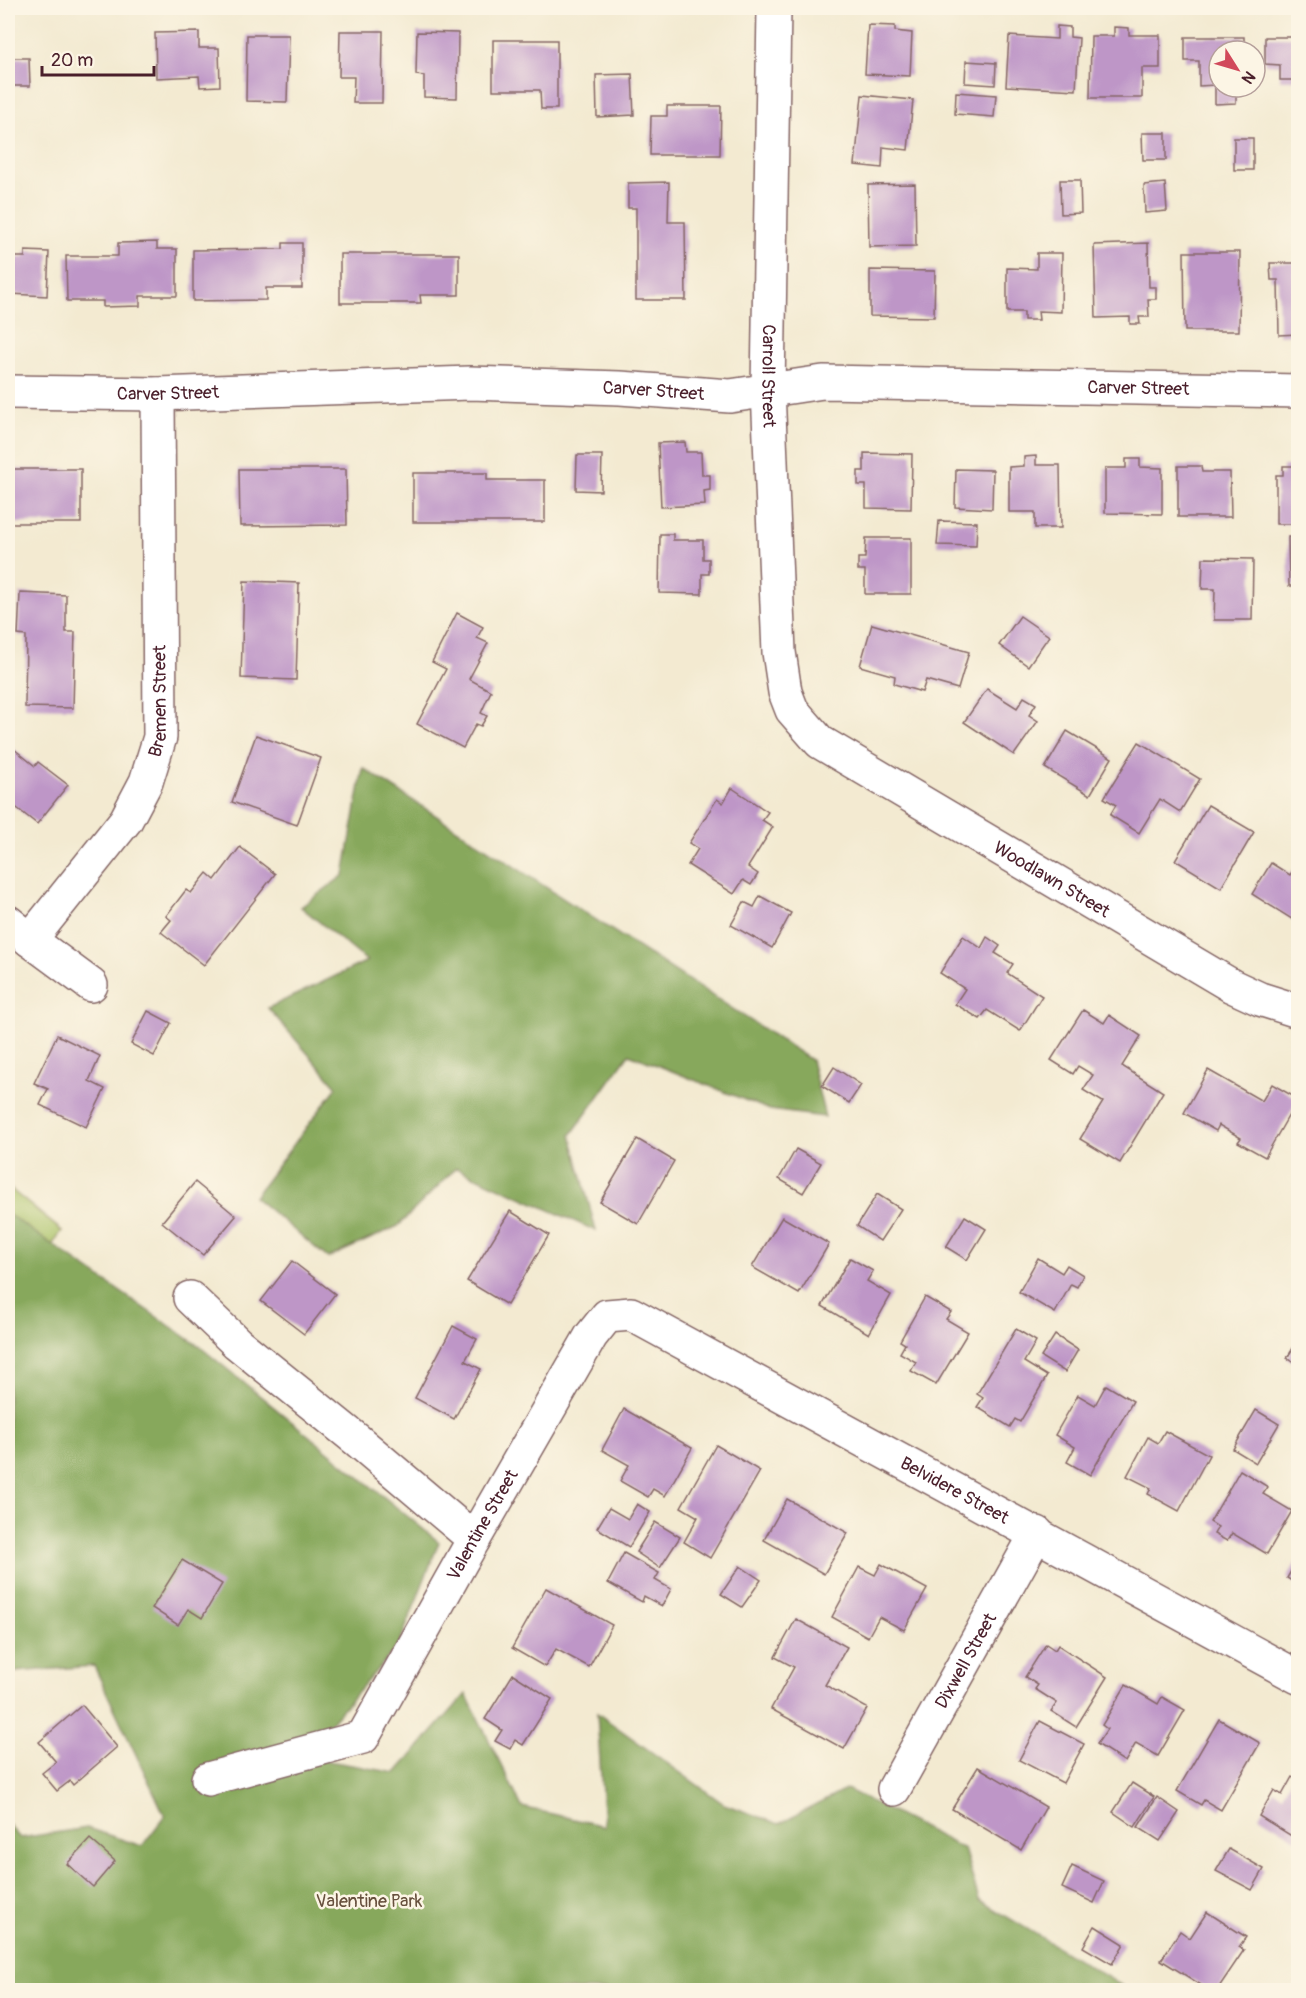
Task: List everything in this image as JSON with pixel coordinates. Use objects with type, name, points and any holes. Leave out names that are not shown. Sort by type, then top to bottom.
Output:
[{"type":"street","name":"Carroll Street","points":[[774,8],[768,390],[779,652],[785,692],[792,710],[811,734]]},
{"type":"street","name":"Carver Street","points":[[8,392],[158,394],[470,383],[620,388],[730,396],[823,382],[1299,391]]},
{"type":"street","name":"Bremen Street","points":[[19,931],[126,820],[146,782],[160,737],[158,394]]},
{"type":"street","name":"Woodlawn Street","points":[[811,734],[820,742],[1224,981],[1260,999],[1299,1011]]},
{"type":"street","points":[[19,931],[92,985]]},
{"type":"street","points":[[190,1298],[237,1343],[474,1539]]},
{"type":"street","name":"Belvidere Street","points":[[607,1316],[631,1314],[1299,1677]]},
{"type":"street","name":"Valentine Street","points":[[208,1779],[363,1737],[591,1336],[607,1316]]},
{"type":"street","name":"Dixwell Street","points":[[894,1789],[1037,1533]]},
{"type":"green space","points":[[363,768],[811,1060],[825,1117],[770,1110],[629,1054],[571,1135],[596,1231],[456,1168],[398,1226],[328,1258],[254,1197],[337,1087],[268,1008],[367,961],[301,907],[344,875]]},
{"type":"green space","points":[[8,1187],[62,1231],[8,1309]]},
{"type":"green space","name":"Valentine Park","points":[[8,1214],[199,1346],[439,1542],[399,1645],[301,1756],[396,1773],[466,1694],[522,1807],[604,1826],[597,1713],[724,1804],[779,1824],[847,1789],[964,1849],[979,1900],[1129,1990],[8,1990],[8,1824],[20,1838],[87,1828],[142,1846],[165,1816],[94,1666],[15,1672],[8,1683]]},
{"type":"building","points":[[868,25],[895,26],[895,31],[912,33],[910,76],[865,74]]},
{"type":"building","points":[[1057,26],[1070,27],[1070,37],[1079,38],[1076,90],[1006,86],[1009,36],[1057,39]]},
{"type":"building","points":[[1114,27],[1129,28],[1129,35],[1160,35],[1160,68],[1142,68],[1142,98],[1090,98],[1091,36],[1114,36]]},
{"type":"building","points":[[340,31],[383,31],[382,103],[353,103],[354,77],[339,77]]},
{"type":"building","points":[[199,32],[199,48],[219,48],[220,86],[200,87],[199,76],[156,78],[155,33]]},
{"type":"building","points":[[417,32],[458,33],[457,98],[424,97],[424,76],[416,75]]},
{"type":"building","points":[[247,35],[289,35],[287,102],[246,101]]},
{"type":"building","points":[[11,37],[12,58],[29,58],[30,86],[8,86],[8,38]]},
{"type":"building","points":[[1185,37],[1244,37],[1244,39],[1207,39],[1207,86],[1199,86],[1199,61],[1185,61]]},
{"type":"building","points":[[1265,37],[1298,37],[1298,80],[1280,80],[1280,65],[1267,64],[1267,39]]},
{"type":"building","points":[[493,40],[557,40],[557,109],[541,109],[540,90],[493,90]]},
{"type":"building","points":[[966,61],[996,63],[995,85],[965,83]]},
{"type":"building","points":[[632,74],[634,115],[597,117],[596,75]]},
{"type":"building","points":[[956,92],[996,95],[994,117],[955,114]]},
{"type":"building","points":[[862,95],[913,100],[908,150],[883,147],[882,168],[855,165]]},
{"type":"building","points":[[1215,99],[1236,99],[1236,103],[1215,104]]},
{"type":"building","points":[[667,106],[721,106],[720,155],[650,155],[651,116],[667,116]]},
{"type":"building","points":[[1142,133],[1166,133],[1166,160],[1143,160]]},
{"type":"building","points":[[1234,138],[1253,138],[1253,170],[1234,170]]},
{"type":"building","points":[[1060,180],[1080,180],[1081,213],[1061,214]]},
{"type":"building","points":[[669,182],[668,222],[685,222],[686,300],[636,300],[636,208],[628,208],[628,183]]},
{"type":"building","points":[[1165,183],[1167,211],[1145,213],[1144,185]]},
{"type":"building","points":[[915,184],[916,246],[869,247],[868,185]]},
{"type":"building","points":[[157,242],[157,249],[177,249],[177,296],[140,296],[140,306],[103,307],[103,301],[67,301],[66,256],[118,256],[118,243]]},
{"type":"building","points":[[283,243],[302,243],[302,288],[266,288],[266,300],[193,301],[193,250],[283,249]]},
{"type":"building","points":[[1148,243],[1149,287],[1156,287],[1156,299],[1148,299],[1149,317],[1139,317],[1140,324],[1130,324],[1130,317],[1096,318],[1094,245]]},
{"type":"building","points":[[25,251],[49,252],[47,296],[11,294],[10,306],[8,306],[8,257],[25,257]]},
{"type":"building","points":[[1184,252],[1240,252],[1239,331],[1185,331]]},
{"type":"building","points":[[1037,253],[1062,253],[1061,312],[1038,311],[1039,320],[1024,320],[1024,312],[1007,312],[1007,268],[1037,269]]},
{"type":"building","points":[[340,254],[459,254],[459,295],[420,295],[421,303],[340,303]]},
{"type":"building","points":[[1270,263],[1298,263],[1298,334],[1279,335],[1278,280],[1271,280]]},
{"type":"building","points":[[870,270],[935,271],[934,317],[870,316]]},
{"type":"building","points":[[685,442],[686,452],[701,452],[702,475],[710,475],[710,490],[704,491],[705,505],[661,507],[658,443]]},
{"type":"building","points":[[864,453],[912,454],[911,509],[866,508],[866,485],[858,485],[858,471],[864,471]]},
{"type":"building","points":[[577,455],[602,455],[601,491],[576,490]]},
{"type":"building","points":[[1036,456],[1036,465],[1060,465],[1061,528],[1035,528],[1035,512],[1009,512],[1009,467],[1024,466],[1024,457]]},
{"type":"building","points":[[1126,459],[1140,459],[1140,467],[1162,468],[1162,514],[1105,513],[1105,468],[1126,468]]},
{"type":"building","points":[[1178,466],[1201,466],[1202,472],[1230,472],[1231,517],[1178,517]]},
{"type":"building","points":[[1283,466],[1298,466],[1298,586],[1289,586],[1288,537],[1296,537],[1295,524],[1276,524],[1276,475],[1283,475]]},
{"type":"building","points":[[8,469],[81,469],[81,523],[8,523]]},
{"type":"building","points":[[239,469],[346,469],[347,525],[240,526]]},
{"type":"building","points":[[956,469],[993,470],[992,509],[955,507]]},
{"type":"building","points":[[413,473],[487,473],[487,480],[545,480],[545,522],[413,522]]},
{"type":"building","points":[[939,521],[977,522],[976,546],[937,545]]},
{"type":"building","points":[[660,534],[673,534],[673,540],[703,540],[703,559],[709,559],[709,574],[702,574],[702,594],[659,593]]},
{"type":"building","points":[[866,538],[911,538],[911,594],[865,594],[865,570],[858,570],[858,558],[865,558]]},
{"type":"building","points":[[1203,558],[1253,559],[1252,620],[1214,620],[1215,589],[1202,589]]},
{"type":"building","points":[[244,581],[299,583],[296,680],[241,678]]},
{"type":"building","points":[[20,593],[66,595],[66,632],[75,632],[73,708],[25,707],[26,636],[18,635]]},
{"type":"building","points":[[457,613],[483,627],[477,638],[488,643],[469,679],[491,691],[481,713],[487,716],[481,726],[476,724],[463,748],[417,724],[446,669],[432,662]]},
{"type":"building","points":[[1020,616],[1049,636],[1028,666],[999,645]]},
{"type":"building","points":[[872,624],[969,652],[958,689],[926,680],[922,692],[894,684],[895,676],[860,666]]},
{"type":"building","points":[[987,689],[1017,708],[1024,697],[1036,704],[1029,715],[1038,721],[1014,755],[964,722]]},
{"type":"building","points":[[1067,731],[1112,758],[1090,795],[1045,768]]},
{"type":"building","points":[[256,735],[321,758],[297,825],[232,802]]},
{"type":"building","points":[[1139,742],[1200,779],[1180,812],[1160,799],[1139,833],[1110,815],[1116,805],[1104,798]]},
{"type":"building","points":[[8,744],[35,766],[38,762],[68,785],[37,824],[8,801]]},
{"type":"building","points":[[732,788],[768,812],[762,820],[773,827],[748,867],[758,874],[751,885],[743,880],[734,894],[688,865],[698,849],[689,843],[717,799],[723,803]]},
{"type":"building","points":[[1208,805],[1254,832],[1221,888],[1175,860]]},
{"type":"building","points":[[240,847],[275,874],[204,965],[161,932],[171,920],[166,916],[186,890],[191,893],[207,873],[215,880]]},
{"type":"building","points":[[1271,863],[1290,875],[1294,869],[1298,871],[1298,923],[1252,894]]},
{"type":"building","points":[[760,896],[791,913],[772,948],[731,925],[744,902],[754,907]]},
{"type":"building","points":[[963,936],[981,948],[987,937],[1000,946],[995,953],[1013,964],[1007,973],[1042,996],[1020,1031],[987,1010],[980,1019],[955,1004],[965,989],[940,973]]},
{"type":"building","points":[[1083,1010],[1104,1023],[1109,1015],[1141,1036],[1122,1066],[1163,1092],[1120,1163],[1080,1139],[1103,1102],[1083,1090],[1093,1075],[1078,1066],[1073,1074],[1051,1060]]},
{"type":"building","points":[[148,1011],[171,1023],[154,1056],[131,1044]]},
{"type":"building","points":[[57,1035],[100,1056],[89,1081],[105,1089],[86,1127],[40,1105],[48,1089],[34,1083]]},
{"type":"building","points":[[834,1067],[861,1085],[849,1103],[822,1086]]},
{"type":"building","points":[[1208,1070],[1262,1101],[1272,1084],[1298,1099],[1265,1157],[1238,1142],[1241,1138],[1219,1125],[1216,1131],[1184,1113]]},
{"type":"building","points":[[637,1139],[674,1161],[638,1224],[600,1202]]},
{"type":"building","points":[[796,1149],[821,1163],[803,1193],[779,1179]]},
{"type":"building","points":[[195,1182],[236,1216],[203,1255],[162,1222]]},
{"type":"building","points":[[877,1194],[901,1209],[880,1241],[857,1226]]},
{"type":"building","points":[[510,1211],[549,1235],[507,1305],[467,1281]]},
{"type":"building","points":[[965,1216],[986,1229],[967,1260],[946,1247]]},
{"type":"building","points":[[782,1217],[829,1244],[799,1294],[752,1267]]},
{"type":"building","points":[[850,1258],[873,1271],[867,1281],[891,1295],[869,1334],[822,1306]]},
{"type":"building","points":[[1038,1258],[1062,1273],[1067,1265],[1083,1275],[1077,1287],[1071,1284],[1055,1313],[1019,1292]]},
{"type":"building","points":[[292,1261],[335,1294],[304,1334],[261,1301]]},
{"type":"building","points":[[925,1297],[951,1312],[946,1319],[968,1332],[936,1385],[911,1371],[916,1362],[900,1353],[905,1344],[900,1341]]},
{"type":"building","points":[[453,1326],[477,1339],[465,1361],[481,1369],[454,1419],[415,1398]]},
{"type":"building","points":[[1016,1329],[1036,1341],[1024,1362],[1047,1376],[1020,1422],[1015,1419],[1010,1427],[977,1407],[983,1398],[977,1394]]},
{"type":"building","points":[[1055,1335],[1078,1350],[1065,1372],[1041,1357]]},
{"type":"building","points":[[1298,1340],[1298,1365],[1287,1358]]},
{"type":"building","points":[[1106,1385],[1133,1401],[1090,1475],[1067,1462],[1075,1447],[1055,1435],[1078,1395],[1095,1405]]},
{"type":"building","points":[[624,1409],[692,1448],[665,1496],[653,1489],[648,1497],[620,1481],[629,1465],[602,1450]]},
{"type":"building","points":[[1256,1410],[1279,1424],[1256,1463],[1233,1449]]},
{"type":"building","points":[[1165,1431],[1209,1455],[1179,1511],[1148,1494],[1151,1488],[1127,1476],[1148,1437],[1158,1443]]},
{"type":"building","points":[[716,1445],[760,1471],[710,1558],[684,1542],[698,1517],[681,1507]]},
{"type":"building","points":[[1240,1470],[1268,1487],[1263,1494],[1292,1511],[1267,1554],[1232,1533],[1227,1541],[1214,1534],[1218,1527],[1210,1522]]},
{"type":"building","points":[[787,1499],[848,1533],[824,1574],[764,1540]]},
{"type":"building","points":[[637,1504],[650,1512],[629,1547],[597,1528],[609,1508],[628,1519]]},
{"type":"building","points":[[655,1522],[680,1537],[660,1568],[636,1552]]},
{"type":"building","points":[[624,1553],[659,1573],[655,1580],[671,1589],[662,1606],[644,1596],[642,1602],[608,1583]]},
{"type":"building","points":[[1298,1559],[1298,1585],[1287,1578]]},
{"type":"building","points":[[182,1560],[222,1584],[202,1618],[188,1609],[178,1625],[152,1608]]},
{"type":"building","points":[[881,1564],[927,1589],[904,1630],[879,1617],[868,1637],[832,1617],[859,1567],[875,1575]]},
{"type":"building","points":[[740,1566],[761,1580],[742,1607],[721,1594]]},
{"type":"building","points":[[546,1588],[612,1625],[589,1667],[556,1649],[545,1667],[512,1648]]},
{"type":"building","points":[[796,1619],[847,1647],[825,1685],[867,1708],[844,1749],[771,1709],[794,1667],[775,1657]]},
{"type":"building","points":[[1046,1644],[1055,1650],[1058,1645],[1107,1677],[1076,1727],[1051,1711],[1057,1703],[1035,1689],[1038,1685],[1025,1677]]},
{"type":"building","points":[[513,1674],[552,1699],[523,1745],[515,1740],[510,1749],[495,1741],[502,1730],[485,1719]]},
{"type":"building","points":[[1126,1685],[1158,1704],[1162,1697],[1185,1710],[1158,1756],[1136,1743],[1125,1762],[1097,1744],[1107,1729],[1102,1725]]},
{"type":"building","points":[[82,1705],[117,1747],[73,1785],[70,1781],[57,1791],[42,1773],[56,1762],[39,1742]]},
{"type":"building","points":[[1219,1719],[1260,1743],[1221,1810],[1204,1800],[1201,1805],[1177,1791]]},
{"type":"building","points":[[1040,1721],[1084,1744],[1063,1783],[1019,1760]]},
{"type":"building","points":[[978,1767],[1046,1807],[1021,1850],[952,1809]]},
{"type":"building","points":[[1292,1777],[1298,1781],[1298,1840],[1259,1816],[1274,1790],[1282,1795]]},
{"type":"building","points":[[1132,1783],[1154,1797],[1135,1827],[1113,1812]]},
{"type":"building","points":[[1157,1797],[1179,1812],[1160,1841],[1138,1827]]},
{"type":"building","points":[[90,1839],[115,1861],[93,1887],[67,1864]]},
{"type":"building","points":[[1229,1849],[1264,1869],[1252,1890],[1216,1871]]},
{"type":"building","points":[[1072,1866],[1104,1881],[1094,1903],[1062,1888]]},
{"type":"building","points":[[1207,1912],[1246,1937],[1239,1947],[1244,1950],[1217,1990],[1209,1990],[1161,1960],[1180,1931],[1190,1938]]},
{"type":"building","points":[[1095,1926],[1124,1944],[1112,1964],[1083,1947]]}]
